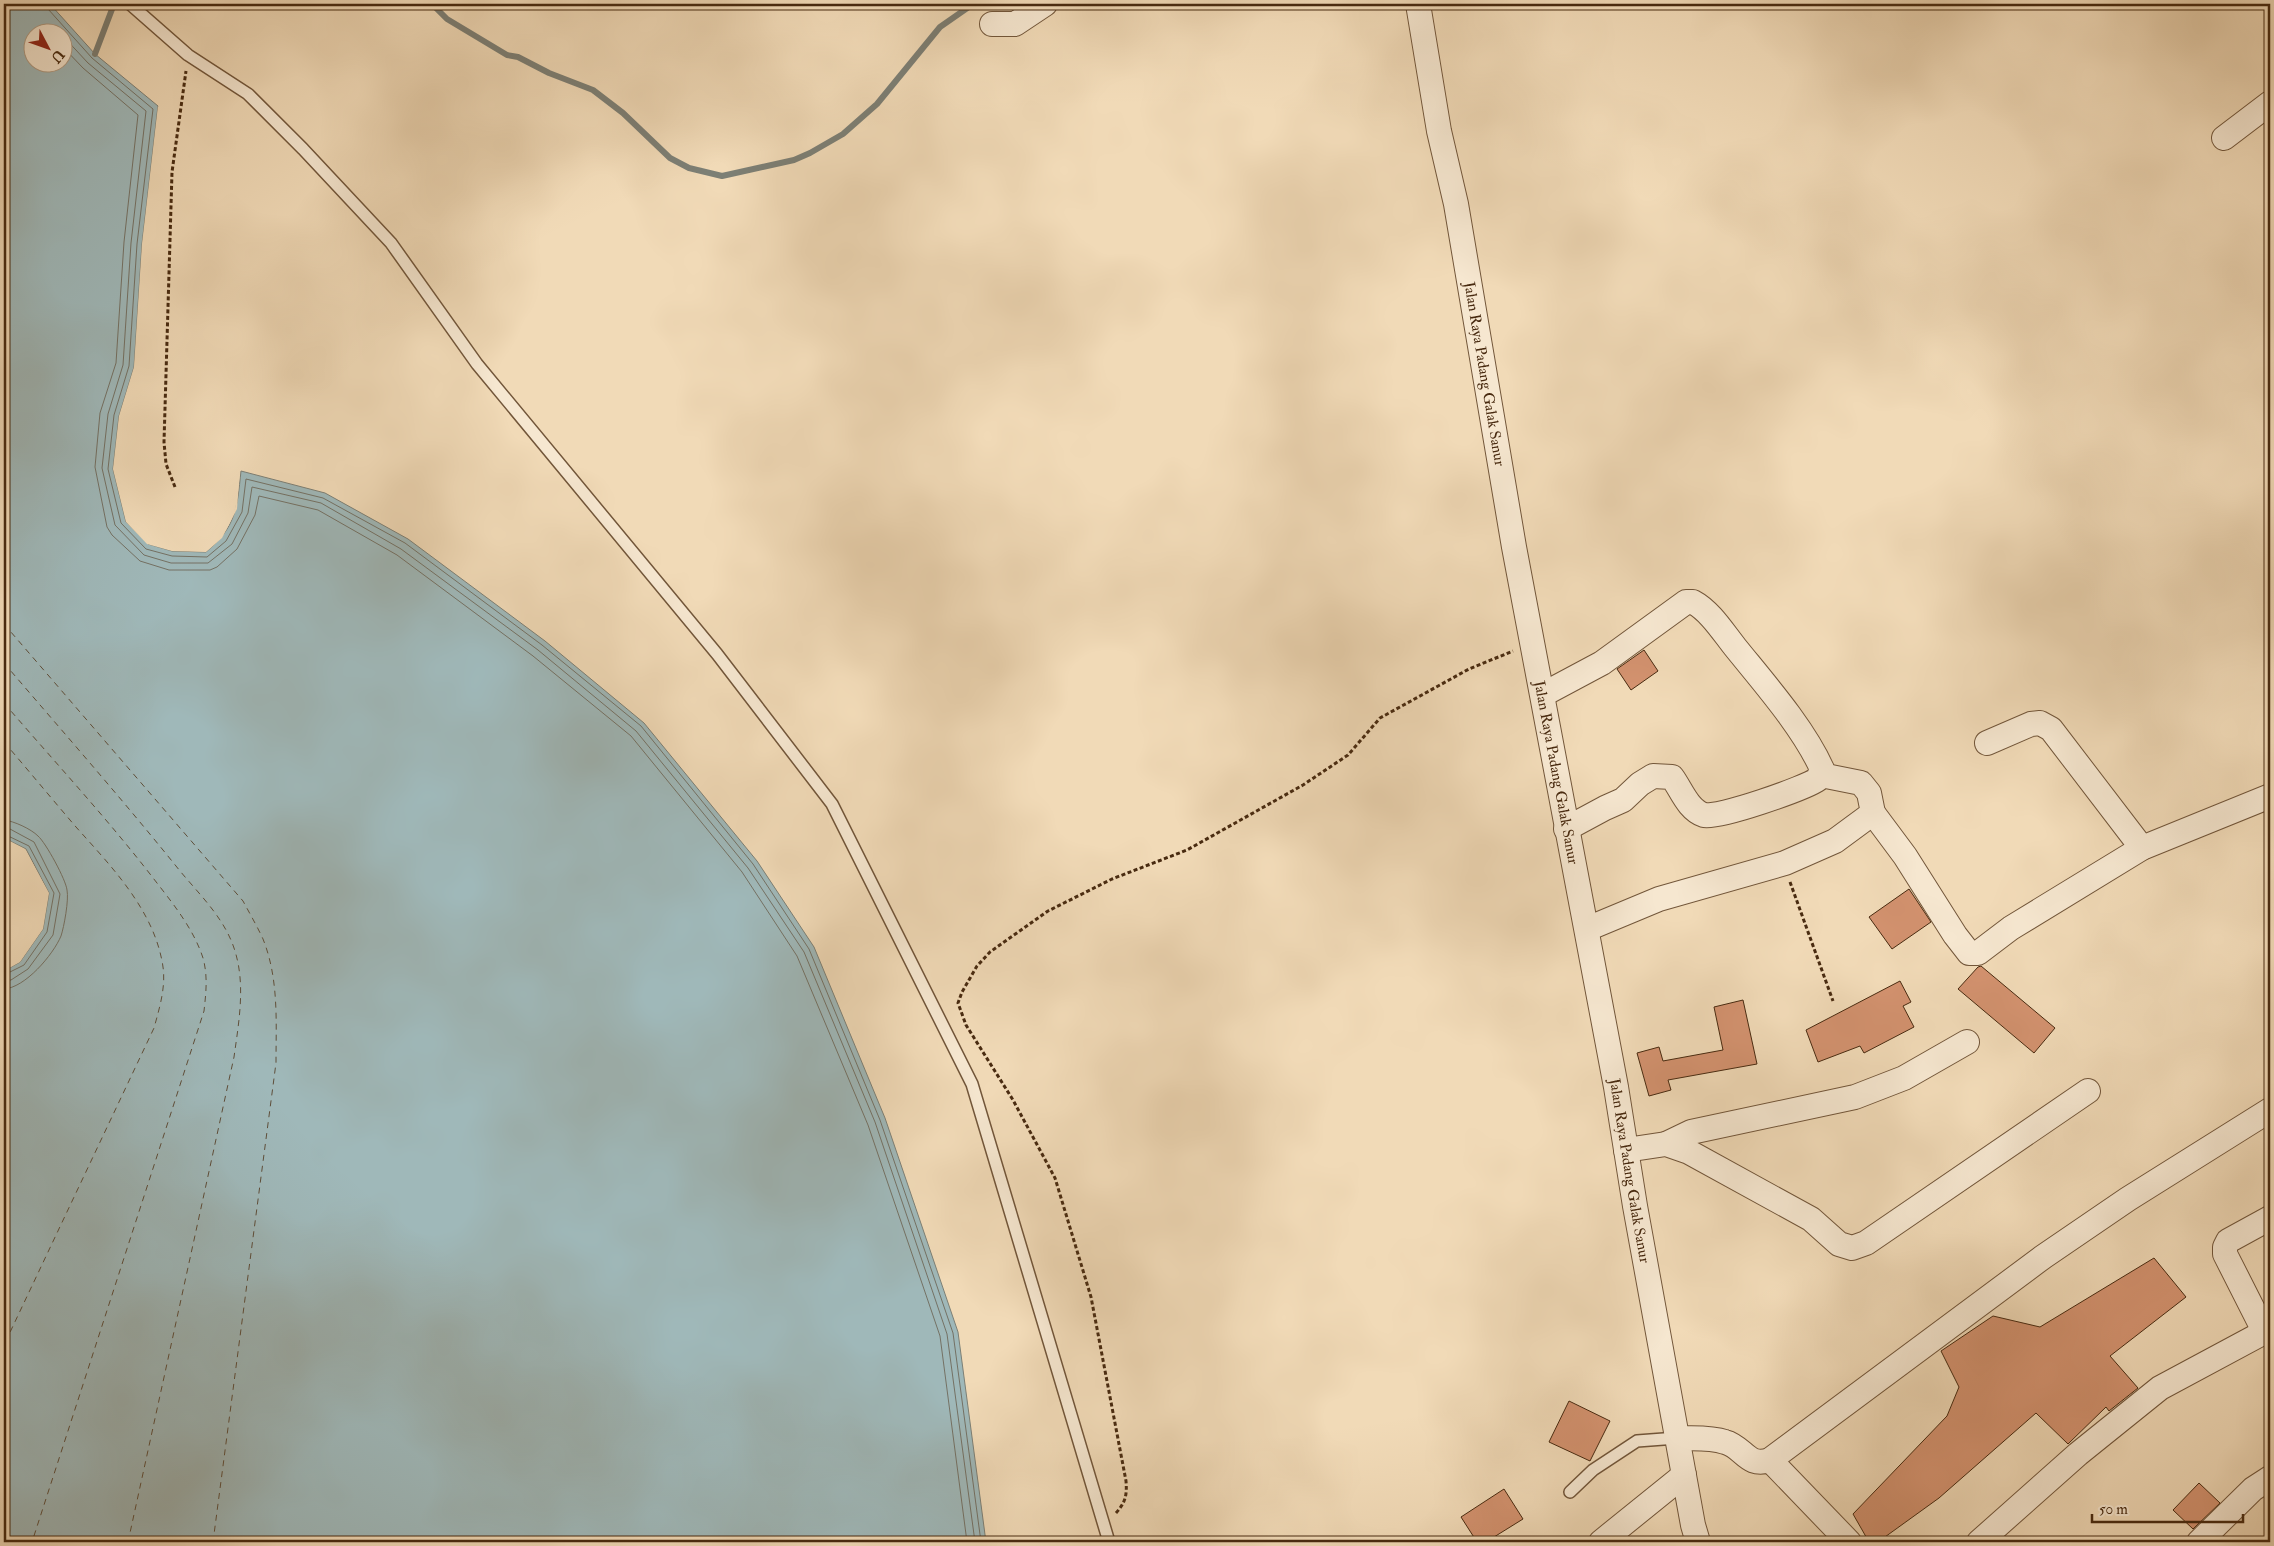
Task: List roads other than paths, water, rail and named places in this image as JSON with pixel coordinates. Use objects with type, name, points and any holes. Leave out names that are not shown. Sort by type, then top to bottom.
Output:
[{"type":"street","points":[[992,24],[1015,24],[1045,4]]},
{"type":"street","name":"Jalan Raya Padang Galak Sanur","points":[[1418,4],[1441,141],[1458,212],[1507,506],[1544,694],[1566,829],[1587,929],[1677,1438],[1693,1525],[1698,1542]]},
{"type":"street","points":[[2224,138],[2270,103]]},
{"type":"street","points":[[1544,694],[1602,663],[1686,602],[1693,602],[1713,620],[1778,701],[1822,769],[1821,775],[1814,782],[1792,792],[1706,816],[1693,808],[1672,777],[1653,776],[1640,784],[1623,800],[1566,829]]},
{"type":"street","points":[[1987,743],[2031,724],[2040,723],[2051,729],[2142,848]]},
{"type":"street","points":[[1821,775],[1861,783],[1869,792],[1873,813],[1905,856],[1955,936],[1969,953],[1978,953],[2011,928],[2142,848],[2270,796]]},
{"type":"street","points":[[1587,929],[1660,899],[1785,863],[1835,840],[1873,813]]},
{"type":"street","points":[[1626,1150],[1666,1144],[1690,1132],[1855,1097],[1904,1078],[1967,1042]]},
{"type":"street","points":[[1666,1144],[1689,1152],[1742,1180],[1811,1219],[1839,1244],[1852,1248],[1866,1243],[2088,1091]]},
{"type":"street","points":[[1677,1438],[1724,1441],[1754,1462],[1763,1463],[1770,1460],[2043,1257],[2128,1199],[2270,1110]]},
{"type":"street","points":[[1979,1542],[2078,1454],[2160,1388],[2267,1330],[2225,1254],[2225,1247],[2228,1241],[2270,1218]]},
{"type":"street","points":[[1770,1460],[1849,1542]]},
{"type":"street","points":[[1601,1542],[1684,1475]]},
{"type":"street","points":[[2199,1542],[2253,1489],[2270,1478]]},
{"type":"lane","points":[[130,4],[188,55],[248,94],[303,149],[391,243],[477,364],[717,654],[832,804],[972,1084],[1107,1539]]},
{"type":"lane","points":[[1570,1492],[1593,1470],[1637,1441],[1677,1438]]},
{"type":"water","points":[[4,4],[50,4],[66,22],[22,22],[22,72],[72,72],[72,28],[95,54],[158,106],[142,244],[134,367],[119,416],[113,469],[126,522],[148,544],[172,551],[206,552],[224,534],[233,516],[241,471],[325,493],[408,539],[545,641],[644,723],[757,861],[814,947],[885,1118],[958,1332],[986,1542],[4,1542],[4,971],[20,962],[43,929],[49,893],[26,849],[4,838]]},
{"type":"waterway","points":[[95,54],[114,4]]},
{"type":"waterway","points":[[432,4],[447,19],[507,55],[518,57],[549,73],[593,90],[623,113],[670,158],[689,168],[722,176],[794,160],[843,134],[877,104],[940,27],[973,4]]}]
